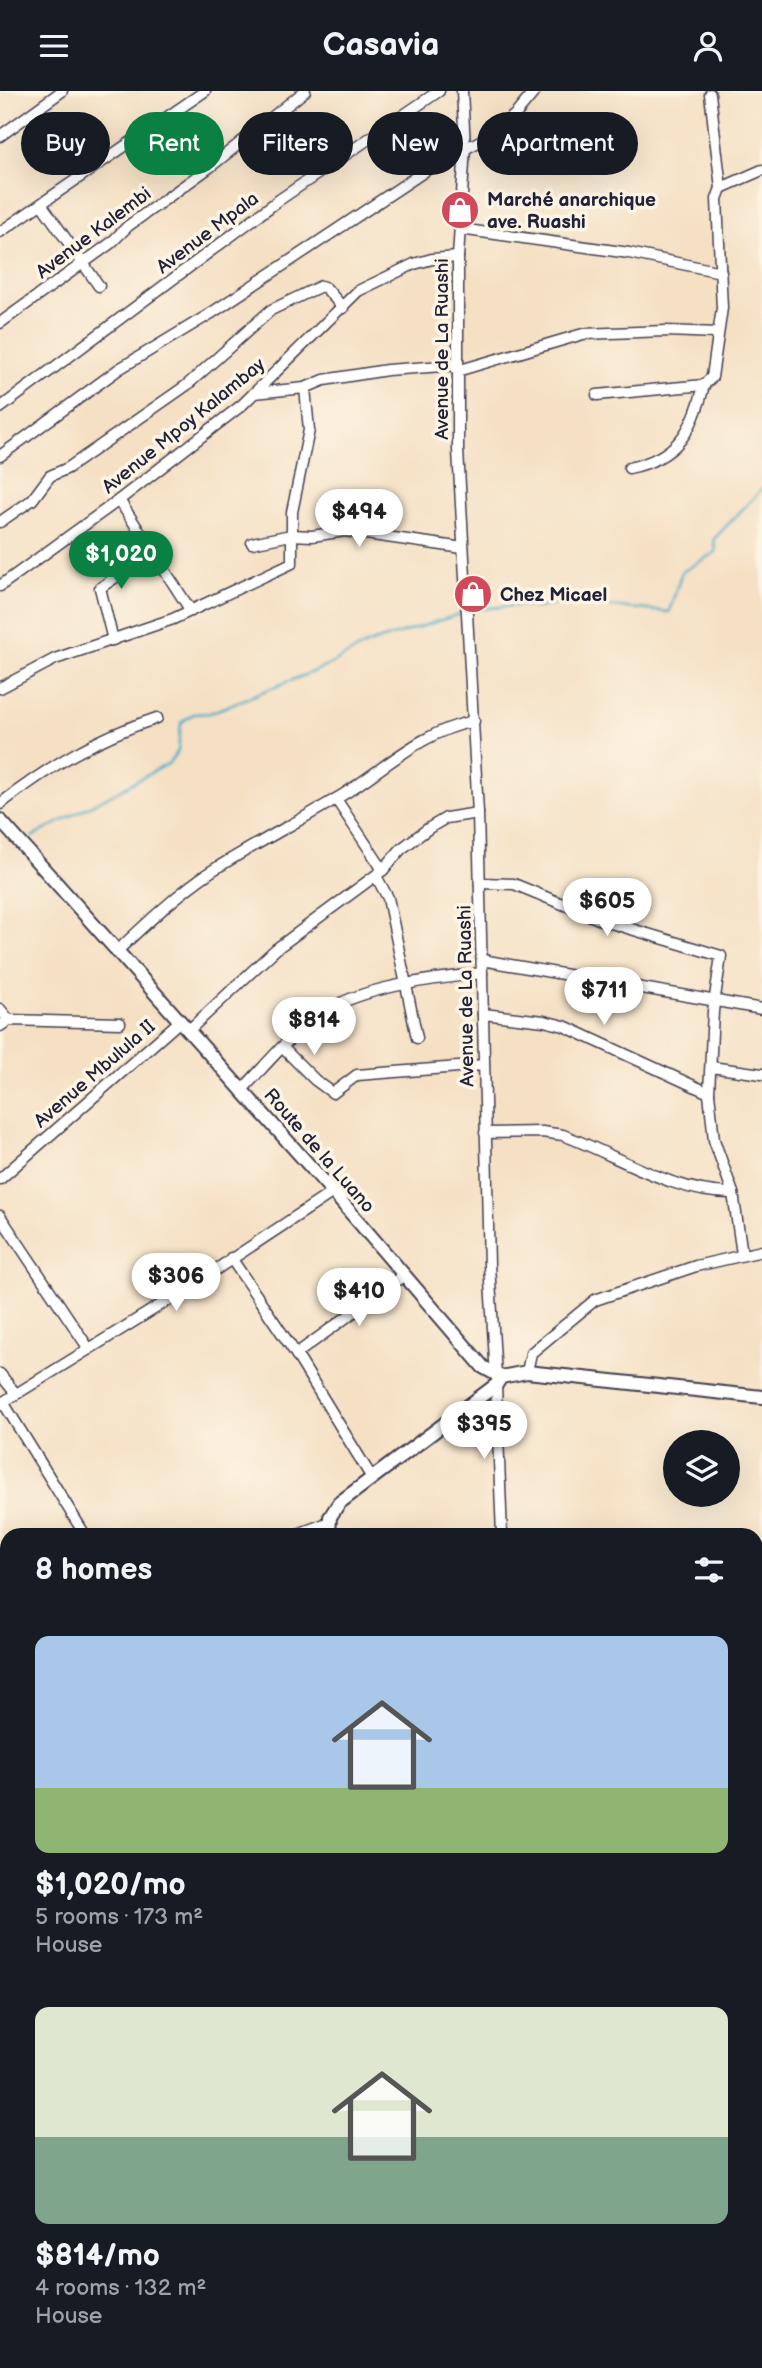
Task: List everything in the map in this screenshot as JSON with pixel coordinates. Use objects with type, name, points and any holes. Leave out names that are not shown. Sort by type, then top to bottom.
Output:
[{"type":"street","points":[[0,136],[62,91]]},
{"type":"street","points":[[0,232],[43,205],[205,91]]},
{"type":"street","name":"Avenue Kalembi","points":[[0,323],[305,91]]},
{"type":"street","name":"Avenue Mpala","points":[[0,408],[279,200],[439,91]]},
{"type":"street","name":"Avenue de La Ruashi","points":[[462,91],[465,147],[458,257],[457,368],[463,548],[478,813],[485,1133],[502,1528]]},
{"type":"street","points":[[0,456],[119,369],[210,314],[330,231],[497,129],[535,91]]},
{"type":"street","points":[[629,468],[649,463],[672,450],[695,418],[704,384],[714,370],[722,308],[717,199],[721,188],[710,94]]},
{"type":"street","points":[[721,188],[762,170]]},
{"type":"street","points":[[43,205],[99,286]]},
{"type":"street","points":[[460,229],[629,253],[721,272]]},
{"type":"street","name":"Avenue Mpoy Kalambay","points":[[0,586],[119,501],[254,393],[365,287],[414,264],[432,259],[458,257]]},
{"type":"street","points":[[0,522],[32,500],[50,477],[68,468],[179,391],[271,310],[321,286],[343,307]]},
{"type":"street","points":[[254,393],[305,388],[324,380],[387,370],[457,368],[583,334],[666,331],[718,333]]},
{"type":"street","points":[[597,395],[704,384]]},
{"type":"street","points":[[0,688],[63,656],[191,611],[233,589],[290,565],[294,551],[291,535],[292,509],[309,430],[305,388]]},
{"type":"street","points":[[119,501],[191,611]]},
{"type":"street","points":[[252,543],[291,535],[312,536],[345,531],[463,548]]},
{"type":"street","points":[[113,640],[100,588],[154,551]]},
{"type":"street","points":[[0,804],[88,745],[109,734],[157,718]]},
{"type":"street","points":[[116,952],[159,911],[208,874],[336,799],[429,735],[450,726],[474,721]]},
{"type":"street","points":[[336,799],[380,873],[388,898],[417,1038]]},
{"type":"street","name":"Avenue Mbulula II","points":[[0,1179],[276,949],[380,873],[401,849],[436,822],[478,813]]},
{"type":"street","name":"Route de la Luano","points":[[0,820],[333,1192],[475,1359],[497,1379]]},
{"type":"street","points":[[480,883],[514,884],[601,920],[719,954],[722,960],[715,999],[709,1093],[714,1140],[733,1192],[742,1254]]},
{"type":"street","points":[[482,960],[762,1009]]},
{"type":"street","points":[[242,1090],[283,1048],[330,1009],[406,983],[482,973]]},
{"type":"street","points":[[0,1009],[4,1023],[120,1023]]},
{"type":"street","points":[[284,1011],[299,1034]]},
{"type":"street","points":[[483,1014],[564,1026],[709,1093]]},
{"type":"street","points":[[283,1048],[315,1080],[333,1093],[357,1075],[484,1065]]},
{"type":"street","points":[[711,1067],[762,1075]]},
{"type":"street","points":[[485,1133],[542,1132],[563,1135],[690,1186],[714,1193],[733,1192]]},
{"type":"street","points":[[81,1528],[2,1403],[333,1192]]},
{"type":"street","points":[[0,1216],[89,1349]]},
{"type":"street","points":[[527,1372],[531,1353],[595,1300],[671,1273],[762,1251]]},
{"type":"street","points":[[231,1258],[296,1354],[372,1478]]},
{"type":"street","points":[[296,1354],[403,1276]]},
{"type":"street","points":[[329,1528],[335,1507],[497,1379],[527,1372],[762,1397]]},
{"type":"street","points":[[0,1374],[16,1394]]},
{"type":"waterway","points":[[469,610],[521,605],[537,608],[566,602],[669,612],[682,572],[716,552],[714,539],[762,489]]},
{"type":"waterway","points":[[32,837],[168,764],[178,751],[181,723],[193,714],[210,713],[327,666],[368,644],[463,613]]},
{"type":"place","name":"Marché anarchique ave. Ruashi","points":[[460,210]]},
{"type":"place","name":"Chez Micael","points":[[473,594]]}]
